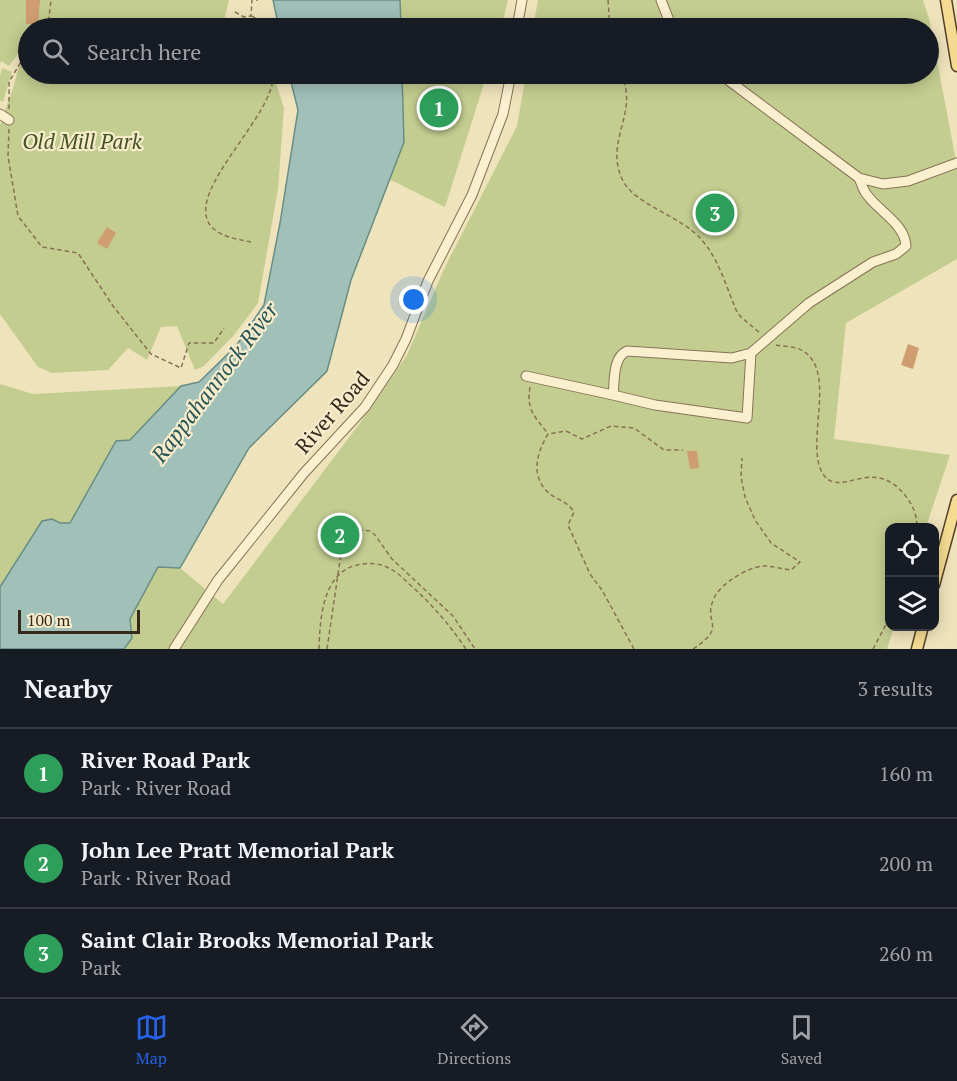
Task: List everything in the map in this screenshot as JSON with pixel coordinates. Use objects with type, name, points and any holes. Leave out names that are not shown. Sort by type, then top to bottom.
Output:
[{"type":"main road","points":[[946,0],[957,66]]},
{"type":"main road","points":[[936,577],[957,500]]},
{"type":"main road","points":[[917,649],[922,631]]},
{"type":"street","points":[[519,18],[522,0]]},
{"type":"street","points":[[661,0],[668,18]]},
{"type":"street","name":"River Road","points":[[174,649],[218,580],[304,473],[365,407],[393,365],[406,339],[428,281],[476,185],[503,114],[509,84]]},
{"type":"street","points":[[733,84],[859,178],[883,184],[908,181],[957,163]]},
{"type":"street","points":[[613,395],[617,360],[622,353],[627,351],[732,358],[751,353],[809,303],[873,262],[896,254],[906,246],[900,231],[865,193],[859,178]]},
{"type":"street","points":[[529,376],[655,405],[747,418],[751,353]]},
{"type":"path","points":[[49,18],[51,0]]},
{"type":"path","points":[[251,16],[252,0]]},
{"type":"path","points":[[608,0],[609,18]]},
{"type":"path","points":[[235,12],[244,17],[254,18]]},
{"type":"path","points":[[18,67],[9,82],[4,117],[8,156],[18,216],[42,247],[78,253],[113,306],[151,354],[181,368],[189,343],[214,343],[224,328]]},
{"type":"path","points":[[251,242],[223,235],[209,224],[204,206],[220,169],[250,127],[272,84]]},
{"type":"path","points":[[625,84],[628,99],[626,117],[617,141],[619,172],[625,184],[645,202],[674,217],[700,237],[714,257],[737,312],[750,326],[779,346],[803,351],[814,363],[820,389],[816,452],[820,467],[828,480],[841,483],[875,476],[893,483],[912,504],[917,514],[917,523]]},
{"type":"path","points":[[529,376],[530,410],[548,434]]},
{"type":"path","points":[[634,649],[590,574],[568,525],[574,512],[570,506],[544,489],[536,467],[539,448],[548,434],[566,431],[582,439],[610,426],[634,428],[664,450],[683,450]]},
{"type":"path","points":[[693,649],[711,637],[713,628],[711,612],[714,598],[725,583],[761,566],[791,570],[800,562],[771,543],[755,520],[745,497],[741,477],[742,458]]},
{"type":"path","points":[[327,649],[338,562],[344,541],[356,531],[370,531],[392,559],[453,616],[475,649]]},
{"type":"path","points":[[319,649],[320,619],[332,583],[338,574],[352,565],[373,562],[394,571],[444,618],[466,649]]},
{"type":"path","points":[[873,649],[885,626]]},
{"type":"green space","points":[[0,0],[229,0],[224,18],[18,18],[18,54],[9,66],[1,61],[0,64]]},
{"type":"green space","points":[[400,0],[508,0],[504,18],[401,18]]},
{"type":"green space","points":[[538,0],[923,0],[929,18],[535,18]]},
{"type":"green space","points":[[2,68],[12,72],[3,102],[0,100]]},
{"type":"green space","name":"Old Mill Park","points":[[18,70],[18,84],[276,84],[284,108],[278,189],[258,303],[234,335],[204,366],[195,370],[177,326],[161,327],[147,360],[128,348],[108,370],[52,373],[38,367],[0,314],[0,125]]},
{"type":"green space","points":[[939,71],[957,166],[957,259],[846,323],[834,439],[950,455],[927,523],[885,523],[885,631],[893,631],[887,649],[124,649],[132,638],[130,619],[158,566],[180,568],[223,604],[357,427],[407,355],[444,269],[517,126],[524,84],[939,84]]},
{"type":"green space","points":[[402,84],[484,84],[445,207],[389,179],[404,142]]},
{"type":"green space","points":[[0,384],[33,394],[181,386],[130,440],[70,523],[60,523],[52,519],[42,521],[0,587]]},
{"type":"water","points":[[273,0],[400,0],[401,18],[277,18]]},
{"type":"water","name":"Rappahannock River","points":[[292,84],[402,84],[404,142],[351,280],[327,371],[249,448],[180,568],[158,567],[130,619],[132,638],[124,649],[0,649],[0,587],[42,521],[52,519],[60,523],[70,523],[116,441],[130,440],[181,386],[199,382],[236,346],[264,305],[298,110]]},
{"type":"building","points":[[26,0],[40,0],[39,18],[26,18]]},
{"type":"building","points":[[107,227],[116,233],[107,249],[97,243]]},
{"type":"building","points":[[908,344],[919,348],[913,369],[901,365]]},
{"type":"building","points":[[687,451],[697,451],[699,468],[690,469]]},
{"type":"place","name":"River Road Park","points":[[439,108]]},
{"type":"place","name":"Saint Clair Brooks Memorial Park","points":[[715,213]]},
{"type":"place","name":"John Lee Pratt Memorial Park","points":[[340,535]]}]
